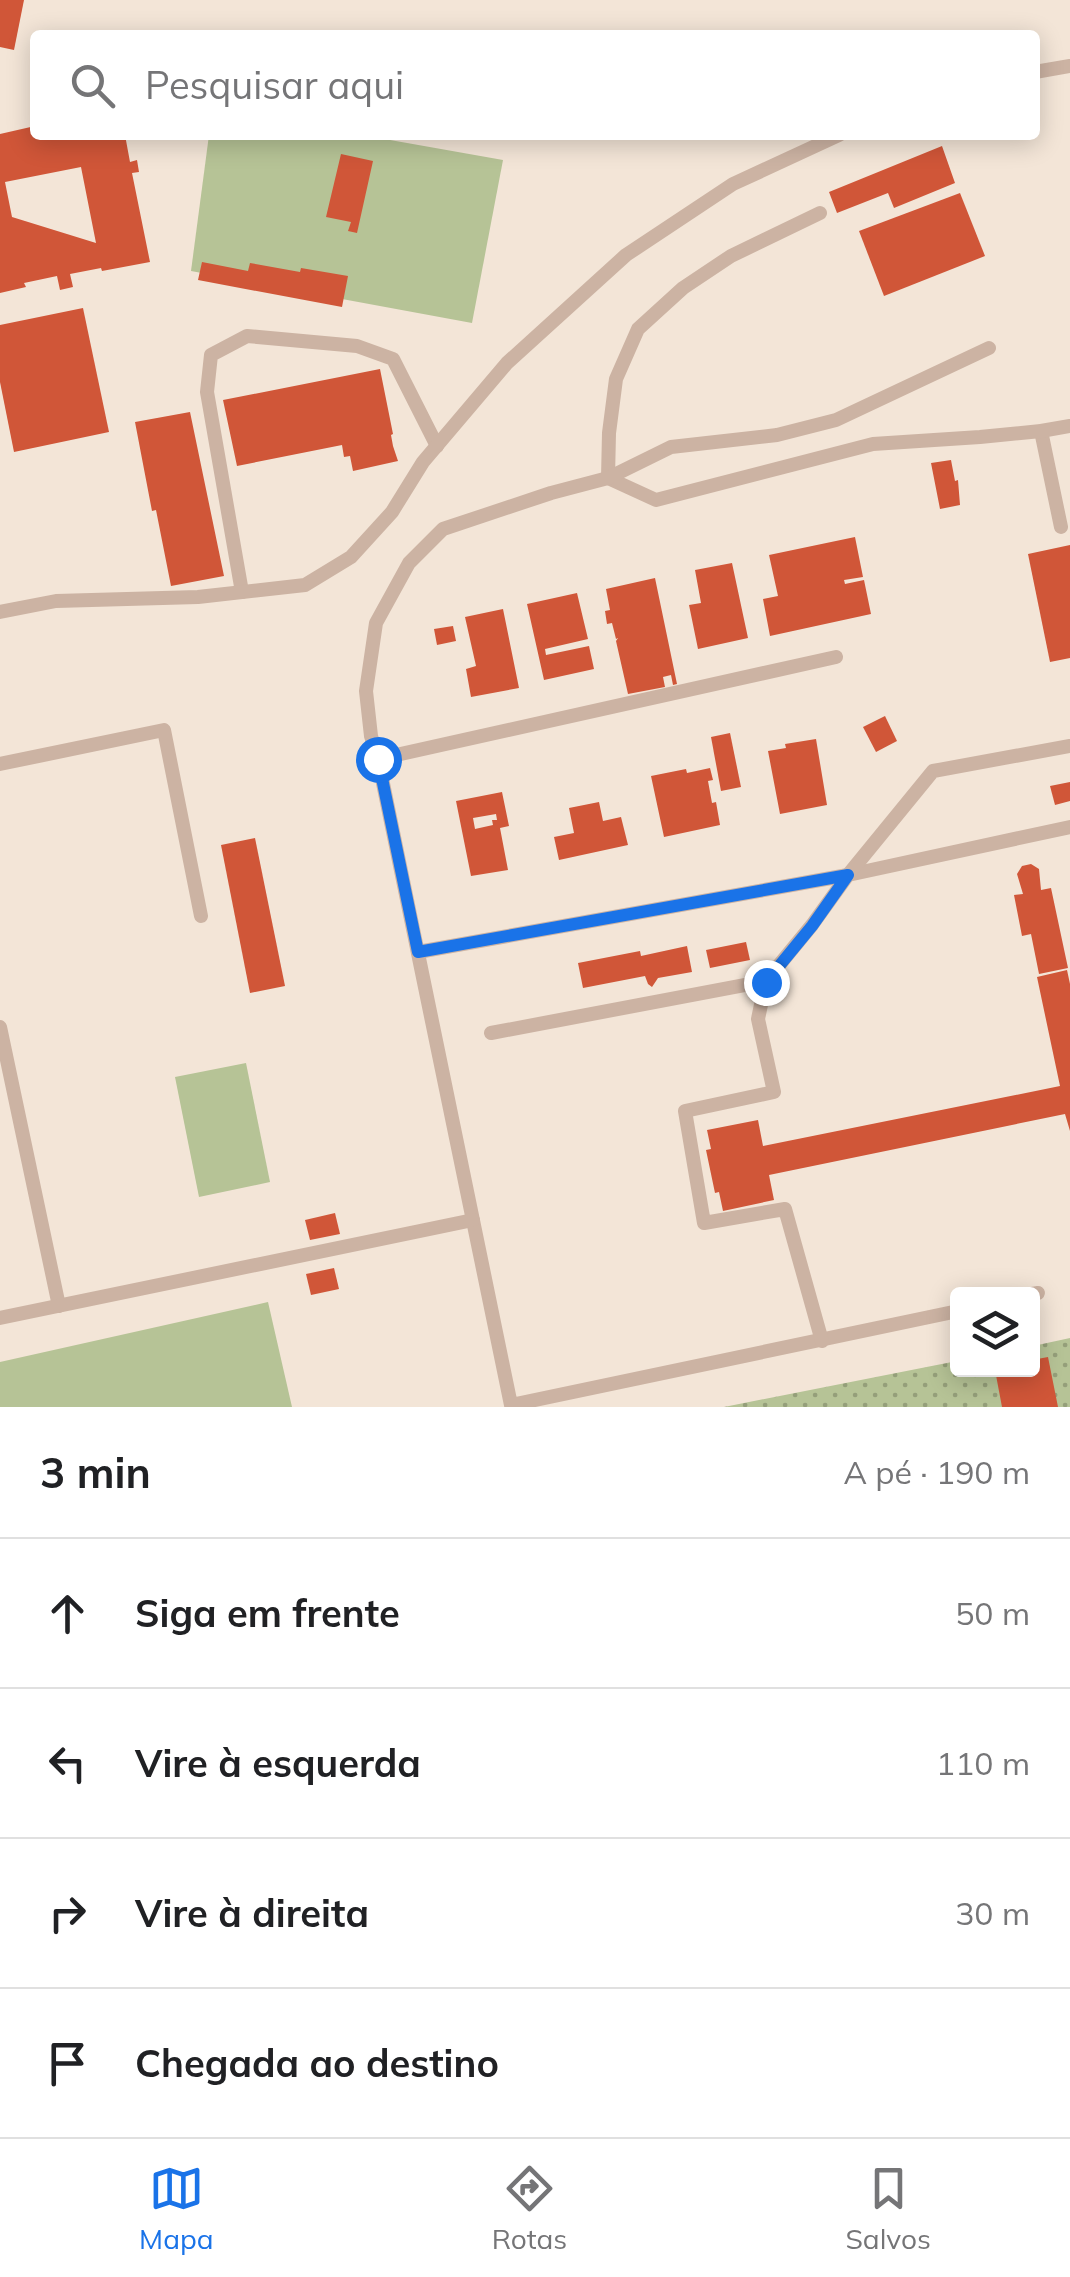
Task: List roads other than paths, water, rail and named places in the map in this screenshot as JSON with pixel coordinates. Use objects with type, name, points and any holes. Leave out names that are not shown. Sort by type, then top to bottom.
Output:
[{"type":"lane","points":[[1040,71],[1070,66]]},
{"type":"lane","points":[[0,612],[56,600],[198,597],[305,585],[351,557],[392,512],[424,462],[507,363],[626,255],[733,184],[828,140]]},
{"type":"lane","points":[[608,478],[616,380],[638,329],[683,288],[731,256],[820,213]]},
{"type":"lane","points":[[242,592],[207,392],[212,356],[247,336],[357,346],[394,359],[437,446]]},
{"type":"lane","points":[[950,1313],[511,1405],[371,736],[366,692],[376,622],[409,563],[442,529],[608,478],[670,447],[777,435],[836,420],[989,348]]},
{"type":"lane","points":[[608,478],[656,500],[874,444],[1070,426]]},
{"type":"lane","points":[[1041,431],[1061,528]]},
{"type":"lane","points":[[378,759],[836,657]]},
{"type":"lane","points":[[0,764],[164,730],[202,916]]},
{"type":"lane","points":[[822,1341],[786,1210],[704,1223],[685,1111],[774,1092],[758,1019],[766,982],[934,771],[1070,746]]},
{"type":"lane","points":[[418,952],[848,875],[1070,828]]},
{"type":"lane","points":[[490,1032],[766,982]]},
{"type":"lane","points":[[0,1027],[59,1306]]},
{"type":"lane","points":[[0,1318],[473,1220]]}]
